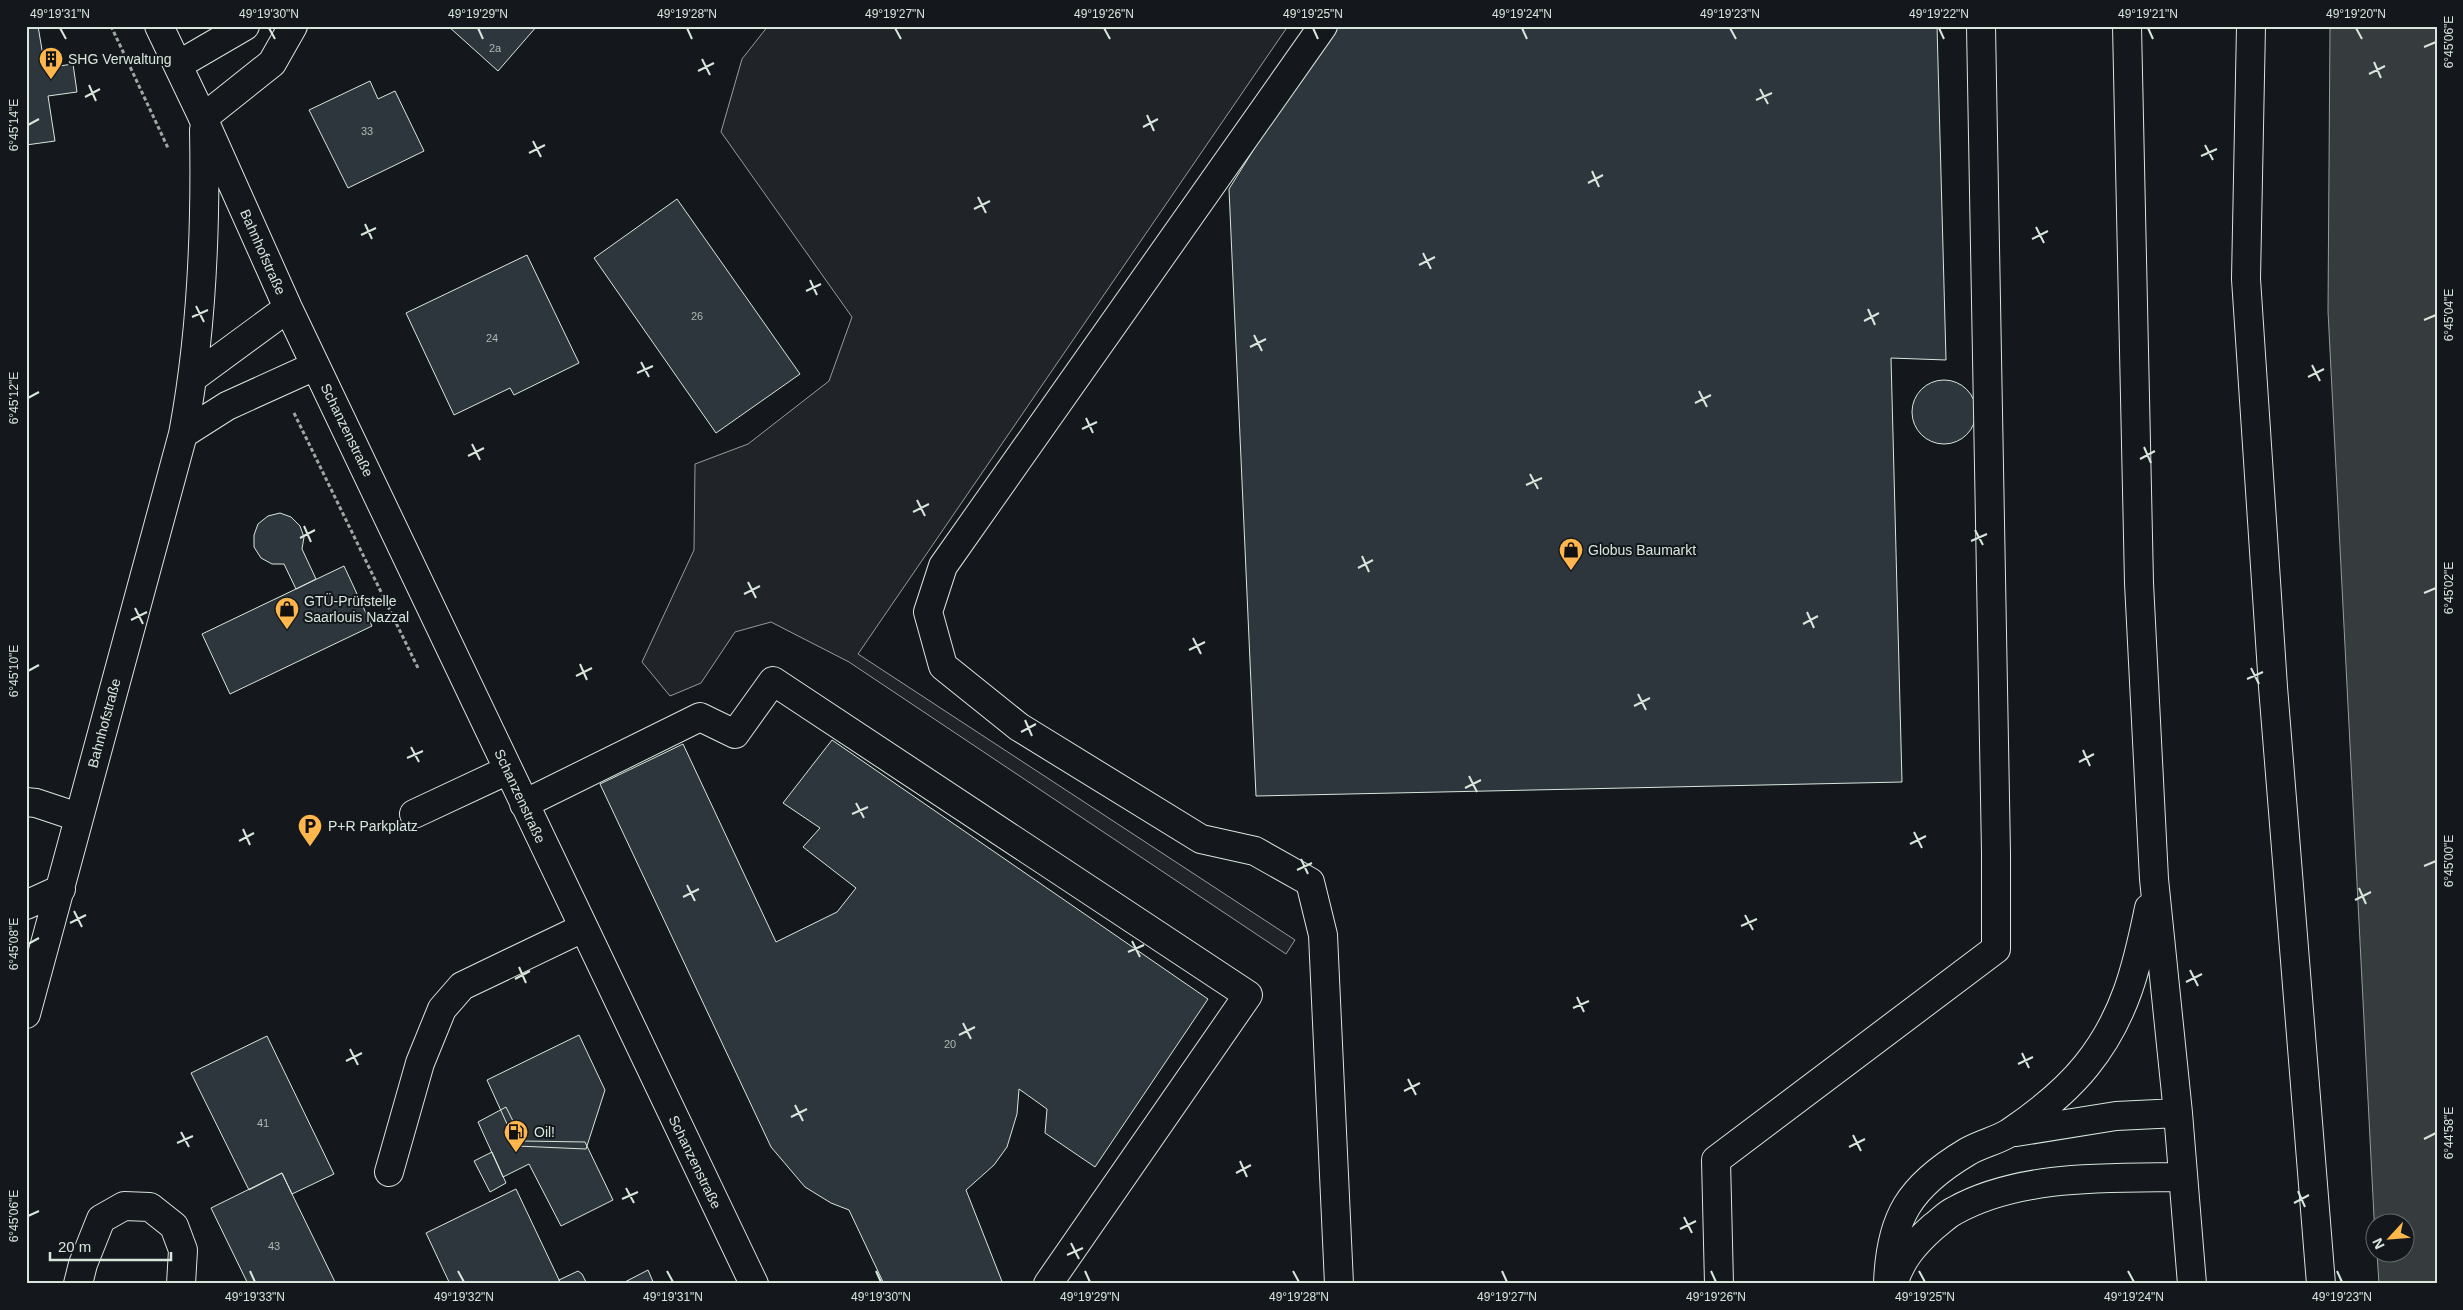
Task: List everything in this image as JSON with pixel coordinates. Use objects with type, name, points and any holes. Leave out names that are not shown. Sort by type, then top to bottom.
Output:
[{"type":"main road","name":"Bahnhofstraße","points":[[159,26],[203,118],[288,308],[194,377]]},
{"type":"main road","points":[[178,65],[245,26]]},
{"type":"main road","points":[[203,118],[272,63],[293,26]]},
{"type":"main road","points":[[1323,26],[943,566],[928,612],[944,666],[1019,728],[1201,839],[1255,851],[1310,882],[1323,935],[1339,1284]]},
{"type":"main road","points":[[1719,1284],[1716,1160],[1996,949],[1996,843],[1980,26]]},
{"type":"main road","points":[[2126,26],[2139,583],[2154,879],[2178,1113],[2192,1284]]},
{"type":"main road","points":[[2251,26],[2246,279],[2273,688],[2320,1284]]},
{"type":"main road","name":"Bahnhofstraße","points":[[26,1014],[183,434],[194,377],[204,227],[203,118]]},
{"type":"main road","name":"Schanzenstraße","points":[[288,308],[754,1284]]},
{"type":"main road","points":[[183,434],[227,406],[315,366]]},
{"type":"main road","points":[[524,804],[700,717],[736,734],[773,681],[1248,995],[1048,1284]]},
{"type":"main road","points":[[414,814],[508,770]]},
{"type":"main road","points":[[26,802],[36,803],[78,817]]},
{"type":"main road","points":[[2007,1134],[2047,1105],[2086,1066],[2118,1018],[2137,966],[2154,879]]},
{"type":"main road","points":[[26,906],[61,888]]},
{"type":"main road","points":[[389,1172],[420,1063],[442,1009],[462,986],[583,928]]},
{"type":"main road","points":[[1888,1284],[1893,1235],[1909,1201],[1932,1176],[1968,1151],[2007,1134],[2061,1123],[2116,1116],[2178,1113]]},
{"type":"main road","points":[[1893,1284],[1904,1257],[1920,1238],[1952,1211],[1984,1196],[2076,1179],[2182,1177]]},
{"type":"main road","points":[[78,1284],[83,1264],[101,1219],[124,1206],[150,1207],[174,1226],[183,1250],[181,1284]]},
{"type":"shaded area","points":[[768,26],[1288,26],[858,654],[1295,940],[1286,954],[849,662],[771,622],[735,632],[701,683],[670,696],[642,662],[694,550],[695,464],[748,444],[829,381],[852,317],[721,132],[742,59]]},
{"type":"shaded area","points":[[2330,26],[2437,26],[2437,1284],[2379,1284],[2378,1262],[2416,1262],[2416,1212],[2374,1212],[2328,311]]},
{"type":"building","name":"SHG Verwaltung","points":[[26,26],[38,26],[45,68],[73,64],[77,92],[48,96],[55,141],[26,145]]},
{"type":"building","points":[[448,26],[537,26],[498,71]]},
{"type":"building","name":"Globus Baumarkt","points":[[1331,26],[1937,26],[1946,360],[1891,358],[1902,782],[1256,796],[1229,189]]},
{"type":"building","points":[[370,81],[378,99],[395,91],[424,151],[348,188],[309,110]]},
{"type":"building","points":[[677,199],[800,374],[716,433],[594,258]]},
{"type":"building","points":[[527,255],[579,363],[514,395],[510,388],[454,415],[406,313]]},
{"type":"building","points":[[1944,380],[1956,383],[1967,389],[1973,400],[1976,412],[1973,424],[1967,435],[1956,441],[1944,444],[1932,441],[1921,435],[1915,424],[1912,412],[1915,400],[1921,389],[1932,383]]},
{"type":"building","points":[[280,513],[291,517],[300,526],[304,537],[302,549],[316,579],[296,589],[284,564],[272,564],[261,558],[254,547],[254,535],[258,524],[268,516]]},
{"type":"building","name":"GTÜ-Prüfstelle Saarlouis Nazzal","points":[[344,566],[372,626],[230,694],[202,634]]},
{"type":"building","points":[[832,740],[1208,999],[1095,1167],[1045,1133],[1047,1109],[1019,1089],[1017,1114],[1007,1147],[994,1165],[966,1190],[1003,1284],[884,1284],[849,1210],[831,1203],[805,1187],[771,1147],[600,784],[683,744],[776,942],[837,912],[856,888],[803,847],[820,828],[783,803]]},
{"type":"building","points":[[579,1035],[605,1090],[586,1149],[517,1146],[487,1080]]},
{"type":"building","points":[[267,1036],[334,1174],[292,1194],[282,1173],[249,1190],[191,1073]]},
{"type":"building","points":[[506,1107],[523,1141],[585,1142],[613,1200],[561,1226],[529,1164],[503,1177],[478,1122]]},
{"type":"building","points":[[492,1152],[506,1183],[490,1192],[474,1161]]},
{"type":"building","points":[[282,1173],[336,1284],[248,1284],[211,1208]]},
{"type":"building","points":[[516,1189],[561,1284],[450,1284],[426,1233]]},
{"type":"building","points":[[648,1270],[654,1284],[621,1284]]},
{"type":"building","points":[[578,1271],[582,1274],[587,1284],[561,1284],[559,1280]]},
{"type":"place","name":"SHG Verwaltung","points":[[51,80]]},
{"type":"place","name":"Globus Baumarkt","points":[[1571,571]]},
{"type":"place","name":"GTÜ-Prüfstelle Saarlouis Nazzal","points":[[287,630]]},
{"type":"place","name":"P+R Parkplatz","points":[[310,847]]},
{"type":"place","name":"Oil!","points":[[516,1153]]}]
